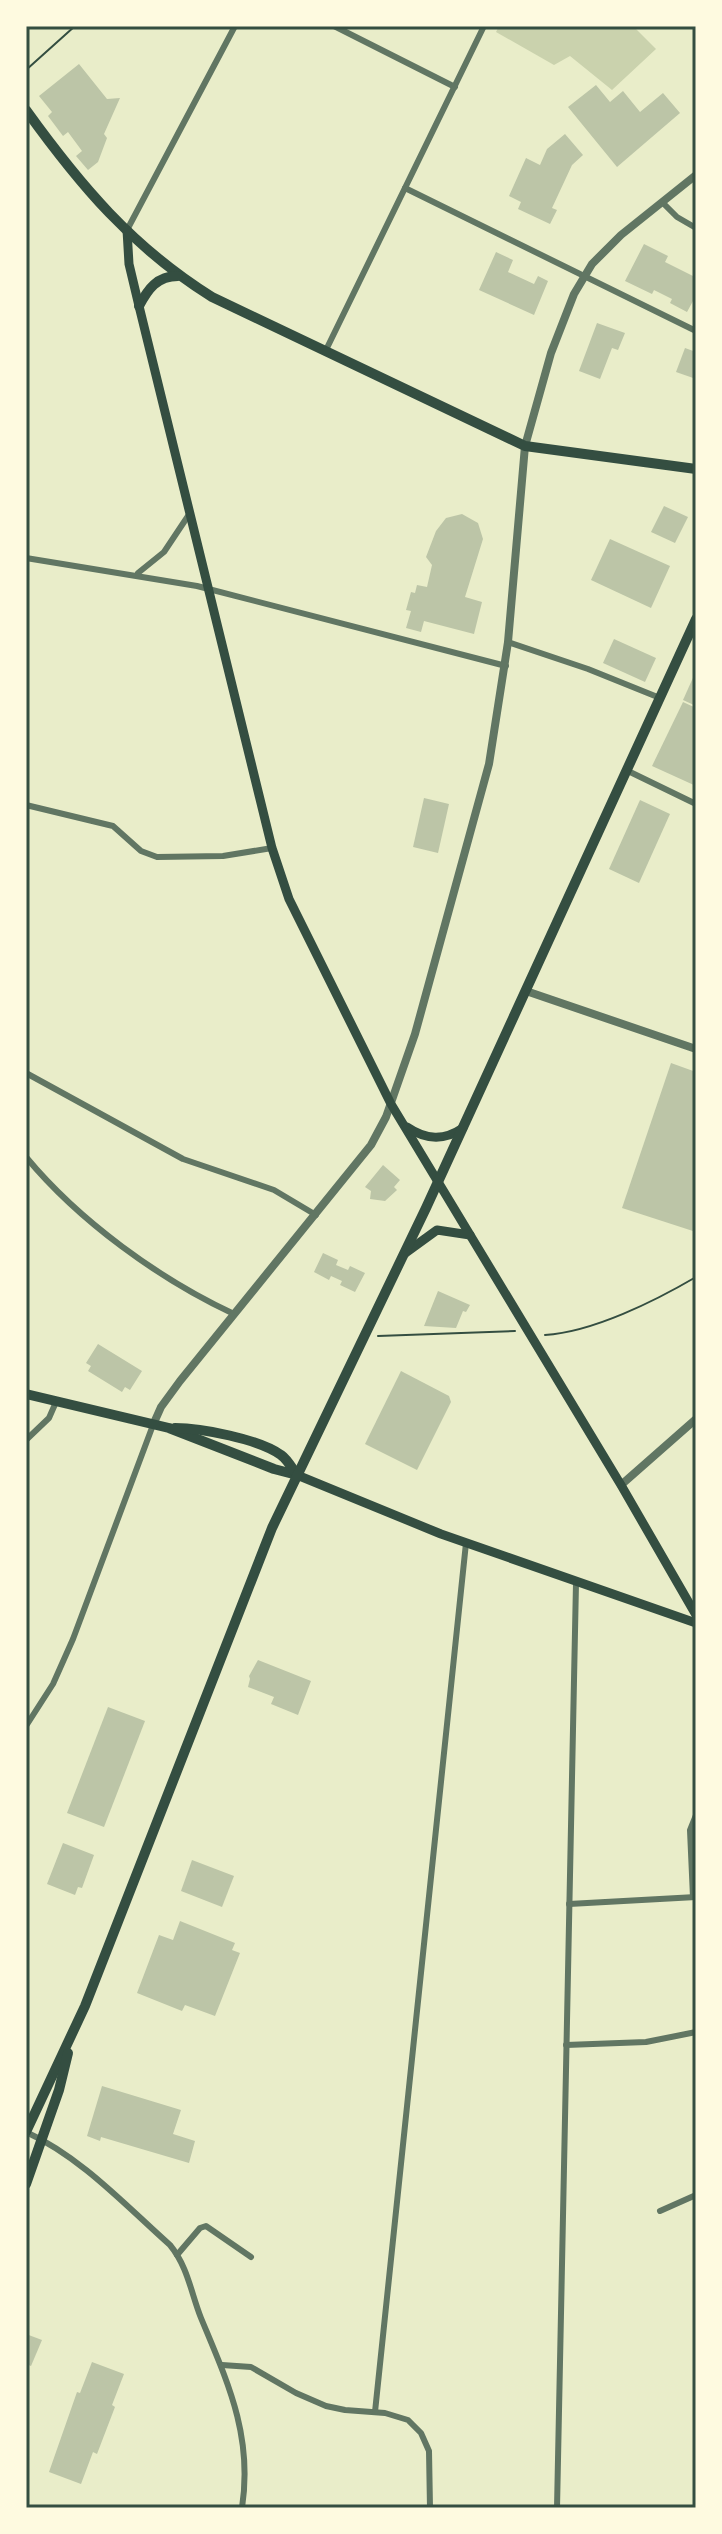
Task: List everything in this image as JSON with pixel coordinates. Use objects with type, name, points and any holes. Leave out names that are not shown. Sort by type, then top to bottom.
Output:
[{"type":"main road","points":[[26,110],[73,174],[127,230],[178,276],[212,297],[525,446],[696,469]]},
{"type":"main road","points":[[127,230],[129,264],[139,306],[272,848],[289,899],[391,1104],[696,1615]]},
{"type":"main road","points":[[139,306],[151,286],[164,278],[178,276]]},
{"type":"main road","points":[[26,2132],[73,2036],[272,1528],[438,1182],[696,619]]},
{"type":"main road","points":[[401,1121],[418,1133],[435,1138],[448,1137],[463,1128]]},
{"type":"main road","points":[[404,1254],[437,1230],[470,1235]]},
{"type":"main road","points":[[26,1394],[153,1425],[216,1433],[282,1455],[297,1475]]},
{"type":"main road","points":[[169,1428],[297,1475],[403,1520],[696,1623]]},
{"type":"main road","points":[[26,2184],[59,2090],[73,2036]]},
{"type":"street","points":[[127,230],[235,26]]},
{"type":"street","points":[[334,26],[455,87]]},
{"type":"street","points":[[325,352],[484,26]]},
{"type":"street","points":[[26,1726],[53,1684],[73,1639],[153,1425],[172,1392],[316,1215],[379,1132],[415,1034],[473,831],[494,740],[506,666],[525,446],[557,337],[584,276],[612,243],[696,175]]},
{"type":"street","points":[[405,188],[696,331]]},
{"type":"street","points":[[662,202],[677,217],[696,228]]},
{"type":"street","points":[[135,574],[147,569],[164,552],[190,513]]},
{"type":"street","points":[[26,558],[208,588],[506,666]]},
{"type":"street","points":[[508,642],[660,698]]},
{"type":"street","points":[[628,771],[696,804]]},
{"type":"street","points":[[26,805],[113,826],[141,851],[157,857],[211,857],[272,848]]},
{"type":"street","points":[[526,991],[696,1049]]},
{"type":"street","points":[[26,1073],[183,1159],[266,1187],[316,1215]]},
{"type":"street","points":[[26,1157],[79,1212],[119,1243],[184,1286],[234,1314]]},
{"type":"street","points":[[26,1440],[49,1418],[56,1402]]},
{"type":"street","points":[[621,1485],[696,1419]]},
{"type":"street","points":[[375,2412],[466,1543]]},
{"type":"street","points":[[557,2508],[576,1583]]},
{"type":"street","points":[[569,1904],[694,1897],[690,1830],[696,1815]]},
{"type":"street","points":[[566,2045],[646,2042],[696,2032]]},
{"type":"street","points":[[26,2132],[43,2139],[79,2165],[177,2255],[222,2365],[245,2448],[242,2508]]},
{"type":"street","points":[[660,2211],[696,2195]]},
{"type":"street","points":[[177,2255],[200,2228],[206,2226],[251,2257]]},
{"type":"street","points":[[222,2365],[251,2367],[326,2406],[394,2414],[408,2420],[424,2438],[430,2460],[430,2508]]},
{"type":"path","points":[[26,70],[75,26]]},
{"type":"path","points":[[548,1336],[597,1323],[655,1301],[696,1277]]},
{"type":"path","points":[[362,1338],[396,1334],[527,1332]]},
{"type":"green space","points":[[499,26],[633,26],[656,49],[612,90],[570,56],[554,65],[496,32]]},
{"type":"building","points":[[79,64],[107,99],[120,98],[104,134],[107,138],[98,162],[88,170],[76,156],[82,151],[68,132],[63,136],[48,116],[52,112],[39,96]]},
{"type":"building","points":[[596,85],[610,102],[623,91],[640,112],[663,93],[680,113],[617,167],[568,107]]},
{"type":"building","points":[[565,134],[583,155],[572,165],[552,208],[557,210],[550,224],[518,209],[521,202],[509,196],[526,158],[540,165],[547,149]]},
{"type":"building","points":[[644,244],[668,256],[665,262],[693,276],[696,271],[696,303],[693,301],[687,312],[670,303],[672,299],[654,290],[652,294],[625,281]]},
{"type":"building","points":[[496,252],[513,260],[508,272],[534,284],[538,276],[548,281],[534,315],[479,290]]},
{"type":"building","points":[[597,323],[625,333],[618,350],[612,348],[600,379],[579,371]]},
{"type":"building","points":[[685,348],[696,352],[696,379],[676,372]]},
{"type":"building","points":[[664,506],[688,517],[675,543],[651,532]]},
{"type":"building","points":[[462,514],[478,523],[483,539],[465,597],[482,602],[474,634],[424,621],[421,632],[406,628],[411,611],[406,610],[411,592],[415,593],[417,585],[427,587],[432,565],[426,557],[436,531],[446,518]]},
{"type":"building","points":[[610,539],[670,566],[651,608],[591,580]]},
{"type":"building","points":[[614,639],[656,658],[645,682],[603,663]]},
{"type":"building","points":[[696,671],[696,706],[683,700]]},
{"type":"building","points":[[683,702],[696,708],[696,786],[652,766]]},
{"type":"building","points":[[424,798],[449,804],[438,853],[413,847]]},
{"type":"building","points":[[640,800],[670,814],[639,883],[609,869]]},
{"type":"building","points":[[671,1063],[696,1072],[696,1232],[622,1208]]},
{"type":"building","points":[[383,1165],[400,1180],[394,1187],[397,1190],[385,1201],[370,1199],[371,1191],[365,1187]]},
{"type":"building","points":[[323,1253],[338,1260],[336,1265],[348,1270],[350,1266],[365,1273],[355,1292],[340,1285],[342,1281],[331,1276],[329,1280],[314,1272]]},
{"type":"building","points":[[438,1291],[470,1305],[466,1312],[463,1311],[456,1328],[424,1326]]},
{"type":"building","points":[[98,1344],[142,1371],[130,1390],[125,1387],[122,1392],[88,1371],[91,1366],[86,1363]]},
{"type":"building","points":[[401,1371],[449,1396],[451,1402],[417,1470],[365,1444]]},
{"type":"building","points":[[258,1660],[311,1681],[298,1715],[271,1704],[274,1697],[248,1687],[249,1676]]},
{"type":"building","points":[[108,1707],[145,1721],[104,1827],[67,1813]]},
{"type":"building","points":[[63,1843],[94,1855],[82,1888],[78,1887],[75,1895],[47,1884]]},
{"type":"building","points":[[192,1860],[234,1876],[222,1907],[181,1891]]},
{"type":"building","points":[[180,1921],[235,1943],[232,1950],[240,1953],[215,2016],[185,2005],[182,2011],[137,1993],[159,1935],[173,1940]]},
{"type":"building","points":[[102,2086],[181,2110],[173,2134],[195,2141],[189,2163],[101,2137],[100,2141],[87,2136]]},
{"type":"building","points":[[26,2334],[42,2340],[31,2366],[26,2364]]},
{"type":"building","points":[[92,2362],[124,2374],[97,2454],[93,2452],[81,2484],[49,2472],[77,2392],[80,2393]]}]
